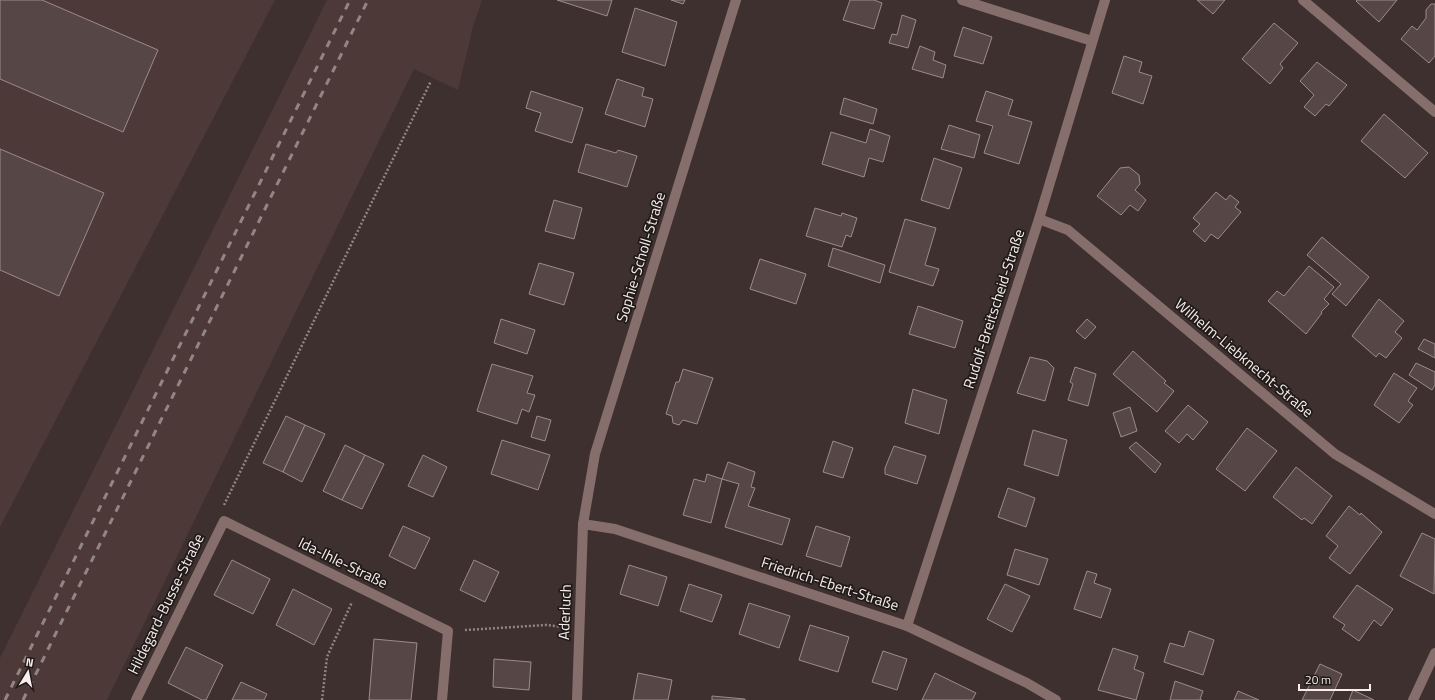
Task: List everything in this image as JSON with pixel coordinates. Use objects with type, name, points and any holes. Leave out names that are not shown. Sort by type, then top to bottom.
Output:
[{"type":"street","name":"Sophie-Scholl-Straße","points":[[583,524],[595,454],[736,0]]},
{"type":"street","points":[[962,0],[1092,41]]},
{"type":"street","name":"Rudolf-Breitscheid-Straße","points":[[907,626],[1038,219],[1105,0]]},
{"type":"street","points":[[1303,0],[1435,112]]},
{"type":"street","name":"Wilhelm-Liebknecht-Straße","points":[[1038,219],[1068,230],[1336,454],[1435,514]]},
{"type":"street","name":"Ida-Ihle-Straße","points":[[224,521],[448,630]]},
{"type":"street","name":"Hildegard-Busse-Straße","points":[[136,700],[224,521]]},
{"type":"street","name":"Friedrich-Ebert-Straße","points":[[583,524],[615,529],[907,626],[1027,682],[1056,700]]},
{"type":"street","name":"Aderluch","points":[[577,700],[583,524]]},
{"type":"street","points":[[442,700],[448,630]]},
{"type":"street","points":[[1413,700],[1435,653]]},
{"type":"path","points":[[224,521],[224,504],[431,81]]},
{"type":"path","points":[[322,700],[327,657],[359,588]]},
{"type":"path","points":[[448,630],[546,625],[579,629]]},
{"type":"shaded area","points":[[0,0],[275,0],[0,527]]},
{"type":"shaded area","points":[[327,0],[482,0],[473,27],[458,90],[414,69],[107,700],[0,700],[0,658]]},
{"type":"building","points":[[0,0],[42,0],[158,50],[123,132],[0,79]]},
{"type":"building","points":[[557,0],[612,0],[607,16]]},
{"type":"building","points":[[671,0],[685,0],[683,4]]},
{"type":"building","points":[[850,0],[874,0],[882,3],[874,29],[843,20]]},
{"type":"building","points":[[1197,0],[1225,0],[1213,14]]},
{"type":"building","points":[[1397,0],[1379,22],[1356,1]]},
{"type":"building","points":[[1431,4],[1435,4],[1435,56],[1429,63],[1401,39],[1412,26],[1417,30],[1426,18],[1426,10]]},
{"type":"building","points":[[635,8],[677,22],[665,66],[622,52]]},
{"type":"building","points":[[902,15],[916,20],[908,48],[889,43],[892,34],[897,35]]},
{"type":"building","points":[[1274,23],[1298,43],[1280,64],[1283,68],[1270,84],[1242,59]]},
{"type":"building","points":[[963,27],[992,37],[983,64],[954,56]]},
{"type":"building","points":[[920,46],[935,52],[933,60],[946,65],[943,78],[912,69]]},
{"type":"building","points":[[1124,56],[1142,62],[1139,72],[1152,76],[1143,104],[1112,93]]},
{"type":"building","points":[[1317,62],[1347,85],[1329,106],[1326,104],[1315,116],[1304,107],[1314,95],[1300,81]]},
{"type":"building","points":[[617,79],[644,88],[642,96],[653,99],[645,127],[605,114]]},
{"type":"building","points":[[531,91],[583,108],[572,143],[535,131],[541,113],[526,108]]},
{"type":"building","points":[[986,91],[1013,100],[1008,115],[1032,122],[1019,164],[984,153],[993,126],[976,121]]},
{"type":"building","points":[[844,98],[877,109],[873,124],[840,114]]},
{"type":"building","points":[[1384,114],[1428,153],[1405,178],[1361,141]]},
{"type":"building","points":[[949,125],[980,135],[974,158],[941,149]]},
{"type":"building","points":[[870,129],[890,136],[883,162],[869,158],[864,177],[822,164],[831,132],[866,143]]},
{"type":"building","points":[[586,144],[616,153],[618,150],[637,156],[627,187],[578,172]]},
{"type":"building","points":[[0,149],[104,193],[59,296],[0,270]]},
{"type":"building","points":[[934,158],[962,168],[949,209],[921,200]]},
{"type":"building","points":[[1129,167],[1139,175],[1140,184],[1135,190],[1146,200],[1138,211],[1130,205],[1121,215],[1097,196],[1120,168]]},
{"type":"building","points":[[1216,192],[1226,200],[1230,195],[1239,202],[1235,207],[1241,212],[1218,239],[1211,234],[1205,242],[1193,231],[1200,224],[1193,218]]},
{"type":"building","points":[[554,200],[582,208],[574,239],[545,231]]},
{"type":"building","points":[[815,208],[841,216],[842,213],[857,218],[851,237],[846,235],[842,247],[806,236]]},
{"type":"building","points":[[905,219],[936,228],[925,265],[939,269],[933,286],[889,272]]},
{"type":"building","points":[[1322,237],[1369,277],[1346,306],[1332,294],[1341,284],[1307,255]]},
{"type":"building","points":[[833,248],[885,265],[880,283],[828,266]]},
{"type":"building","points":[[760,259],[806,274],[796,304],[750,289]]},
{"type":"building","points":[[539,263],[574,273],[564,305],[529,294]]},
{"type":"building","points":[[1309,266],[1334,287],[1324,299],[1329,304],[1321,312],[1322,313],[1306,334],[1268,301],[1277,291],[1284,296]]},
{"type":"building","points":[[1379,299],[1404,321],[1395,332],[1402,338],[1386,358],[1379,353],[1376,357],[1352,336]]},
{"type":"building","points":[[918,306],[963,321],[955,348],[909,334]]},
{"type":"building","points":[[501,319],[535,330],[527,354],[494,343]]},
{"type":"building","points":[[1087,319],[1096,327],[1085,339],[1076,331]]},
{"type":"building","points":[[1424,339],[1435,344],[1435,358],[1418,349]]},
{"type":"building","points":[[1133,351],[1166,381],[1164,383],[1174,391],[1157,412],[1113,374]]},
{"type":"building","points":[[1030,357],[1047,361],[1054,368],[1045,401],[1017,393]]},
{"type":"building","points":[[1416,363],[1435,372],[1435,385],[1432,390],[1409,375]]},
{"type":"building","points":[[492,364],[533,376],[527,393],[535,395],[529,412],[522,409],[517,424],[477,411]]},
{"type":"building","points":[[1075,367],[1096,374],[1088,406],[1068,400],[1073,384],[1070,382]]},
{"type":"building","points":[[683,369],[713,378],[697,424],[683,420],[679,425],[673,423],[672,416],[666,414],[676,382],[679,382]]},
{"type":"building","points":[[1394,373],[1417,388],[1408,401],[1413,405],[1399,423],[1374,405]]},
{"type":"building","points":[[913,389],[947,400],[939,434],[905,423]]},
{"type":"building","points":[[1188,405],[1208,422],[1193,440],[1187,434],[1179,443],[1165,431]]},
{"type":"building","points":[[1130,407],[1137,431],[1121,437],[1113,413]]},
{"type":"building","points":[[286,416],[305,425],[283,472],[263,463]]},
{"type":"building","points":[[537,416],[551,420],[545,441],[531,437]]},
{"type":"building","points":[[305,425],[325,434],[302,482],[283,472]]},
{"type":"building","points":[[1247,428],[1277,451],[1245,491],[1216,469]]},
{"type":"building","points":[[1033,430],[1067,440],[1058,476],[1024,465]]},
{"type":"building","points":[[502,440],[550,455],[538,490],[491,474]]},
{"type":"building","points":[[833,441],[853,448],[843,478],[823,472]]},
{"type":"building","points":[[1136,442],[1161,464],[1155,473],[1129,448]]},
{"type":"building","points":[[345,445],[365,455],[342,500],[323,491]]},
{"type":"building","points":[[894,446],[926,456],[917,484],[885,474],[885,468]]},
{"type":"building","points":[[365,455],[384,464],[362,509],[342,500]]},
{"type":"building","points":[[423,455],[447,467],[433,497],[408,486]]},
{"type":"building","points":[[728,462],[755,472],[751,487],[755,488],[748,506],[790,519],[782,545],[725,527],[739,484],[722,479]]},
{"type":"building","points":[[1296,467],[1332,496],[1312,524],[1304,518],[1302,520],[1273,497]]},
{"type":"building","points":[[707,474],[722,479],[711,523],[683,515],[694,479],[705,482]]},
{"type":"building","points":[[1008,488],[1035,498],[1026,527],[998,517]]},
{"type":"building","points":[[1349,506],[1360,515],[1361,513],[1382,532],[1350,574],[1329,558],[1338,546],[1326,536]]},
{"type":"building","points":[[403,526],[430,538],[415,569],[389,556]]},
{"type":"building","points":[[816,526],[850,537],[841,567],[806,556]]},
{"type":"building","points":[[1422,533],[1435,539],[1434,594],[1400,576]]},
{"type":"building","points":[[1015,549],[1048,559],[1039,585],[1007,575]]},
{"type":"building","points":[[232,560],[270,579],[253,614],[214,595]]},
{"type":"building","points":[[474,560],[499,572],[485,602],[460,590]]},
{"type":"building","points":[[629,565],[667,577],[658,606],[620,594]]},
{"type":"building","points":[[1087,571],[1097,574],[1094,583],[1111,589],[1101,618],[1074,609]]},
{"type":"building","points":[[689,584],[722,595],[712,622],[680,611]]},
{"type":"building","points":[[1005,584],[1030,596],[1012,632],[987,619]]},
{"type":"building","points":[[1357,585],[1393,609],[1381,626],[1374,620],[1359,641],[1342,629],[1345,625],[1333,617]]},
{"type":"building","points":[[293,589],[332,609],[314,645],[276,625]]},
{"type":"building","points":[[749,603],[790,616],[779,648],[739,634]]},
{"type":"building","points":[[810,625],[849,637],[838,672],[799,660]]},
{"type":"building","points":[[1189,631],[1214,640],[1203,675],[1164,662],[1170,643],[1184,647]]},
{"type":"building","points":[[374,639],[417,643],[411,700],[369,700]]},
{"type":"building","points":[[186,647],[223,665],[206,700],[202,700],[168,683]]},
{"type":"building","points":[[1113,648],[1138,656],[1134,669],[1144,673],[1136,700],[1098,690]]},
{"type":"building","points":[[883,651],[907,659],[897,690],[872,682]]},
{"type":"building","points":[[494,659],[531,662],[529,690],[493,687]]},
{"type":"building","points":[[1320,664],[1342,674],[1330,700],[1302,700]]},
{"type":"building","points":[[638,673],[672,680],[668,700],[633,700]]},
{"type":"building","points":[[935,673],[976,693],[972,700],[922,700]]},
{"type":"building","points":[[1175,681],[1203,691],[1200,699],[1202,700],[1170,700]]},
{"type":"building","points":[[241,682],[267,694],[264,700],[232,700]]},
{"type":"building","points":[[1353,690],[1374,700],[1349,700]]},
{"type":"building","points":[[1238,691],[1259,700],[1234,700]]},
{"type":"building","points":[[712,696],[745,699],[745,700],[712,700]]},
{"type":"railway","points":[[5,700],[350,0]]},
{"type":"railway","points":[[23,700],[368,0]]}]
